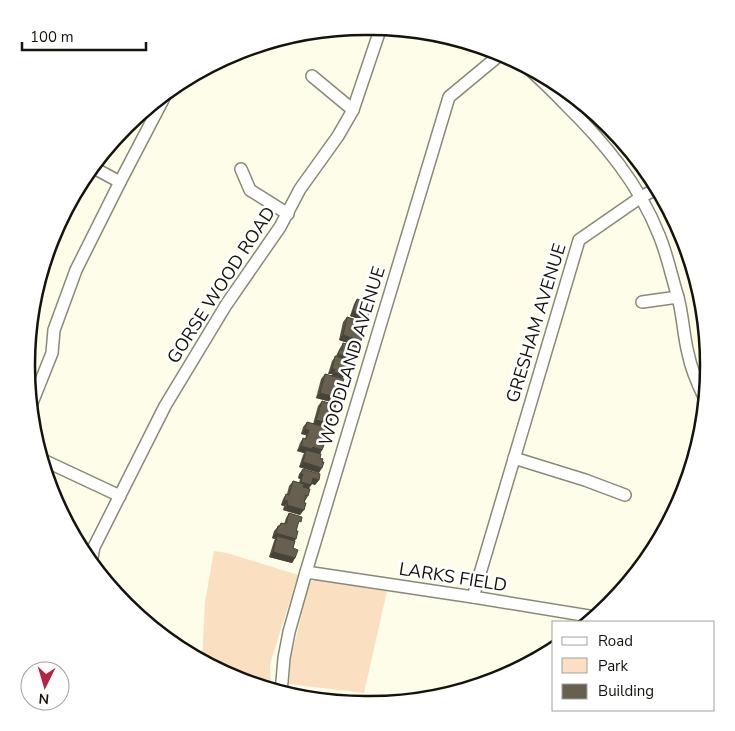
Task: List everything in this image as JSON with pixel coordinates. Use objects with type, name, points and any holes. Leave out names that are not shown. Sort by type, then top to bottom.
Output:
[{"type":"street","name":"GORSE WOOD ROAD","points":[[93,552],[165,406],[226,305],[288,214],[300,189],[338,136],[353,110],[378,35]]},
{"type":"street","name":"WOODLAND AVENUE","points":[[282,685],[289,632],[306,572],[449,97],[494,59]]},
{"type":"street","points":[[312,76],[353,110]]},
{"type":"street","points":[[560,96],[604,145],[622,169],[641,197],[660,236],[678,297],[688,354],[699,388]]},
{"type":"street","points":[[36,382],[52,353],[54,330],[76,270],[159,107]]},
{"type":"street","points":[[241,169],[250,190],[288,214]]},
{"type":"street","points":[[99,171],[120,182]]},
{"type":"street","name":"GRESHAM AVENUE","points":[[473,597],[579,240],[651,192]]},
{"type":"street","points":[[642,302],[678,297]]},
{"type":"street","points":[[514,458],[585,480],[625,496]]},
{"type":"street","points":[[50,463],[120,496]]},
{"type":"street","name":"LARKS FIELD","points":[[306,572],[585,615]]},
{"type":"green space","points":[[214,551],[227,553],[298,575],[270,664],[271,682],[239,671],[202,653],[205,602]]},
{"type":"green space","points":[[316,580],[387,591],[364,693],[289,684],[291,657],[310,582]]},
{"type":"building","points":[[357,299],[369,303],[368,307],[371,308],[368,316],[353,311]]},
{"type":"building","points":[[347,317],[366,323],[365,327],[363,327],[361,341],[343,335]]},
{"type":"building","points":[[343,343],[359,347],[355,359],[338,354],[340,349],[342,350]]},
{"type":"building","points":[[335,356],[354,361],[352,369],[347,368],[345,375],[334,372],[335,369],[332,369]]},
{"type":"building","points":[[325,374],[344,379],[342,384],[339,383],[337,392],[340,393],[338,398],[320,393]]},
{"type":"building","points":[[322,401],[336,405],[334,410],[332,409],[329,418],[332,419],[330,424],[316,420]]},
{"type":"building","points":[[307,422],[329,428],[326,437],[323,436],[321,444],[324,445],[322,450],[301,446],[303,438],[306,439],[309,430],[305,429]]},
{"type":"building","points":[[306,450],[321,454],[320,458],[324,462],[322,468],[303,462]]},
{"type":"building","points":[[303,469],[320,474],[319,480],[313,478],[311,485],[301,482]]},
{"type":"building","points":[[293,481],[304,484],[303,487],[310,489],[308,496],[306,495],[304,510],[287,505],[288,501],[284,500],[286,494],[289,495]]},
{"type":"building","points":[[289,513],[302,517],[296,531],[298,531],[296,539],[276,533],[281,523],[286,524]]},
{"type":"building","points":[[277,536],[295,541],[293,548],[298,550],[295,558],[273,552]]}]
